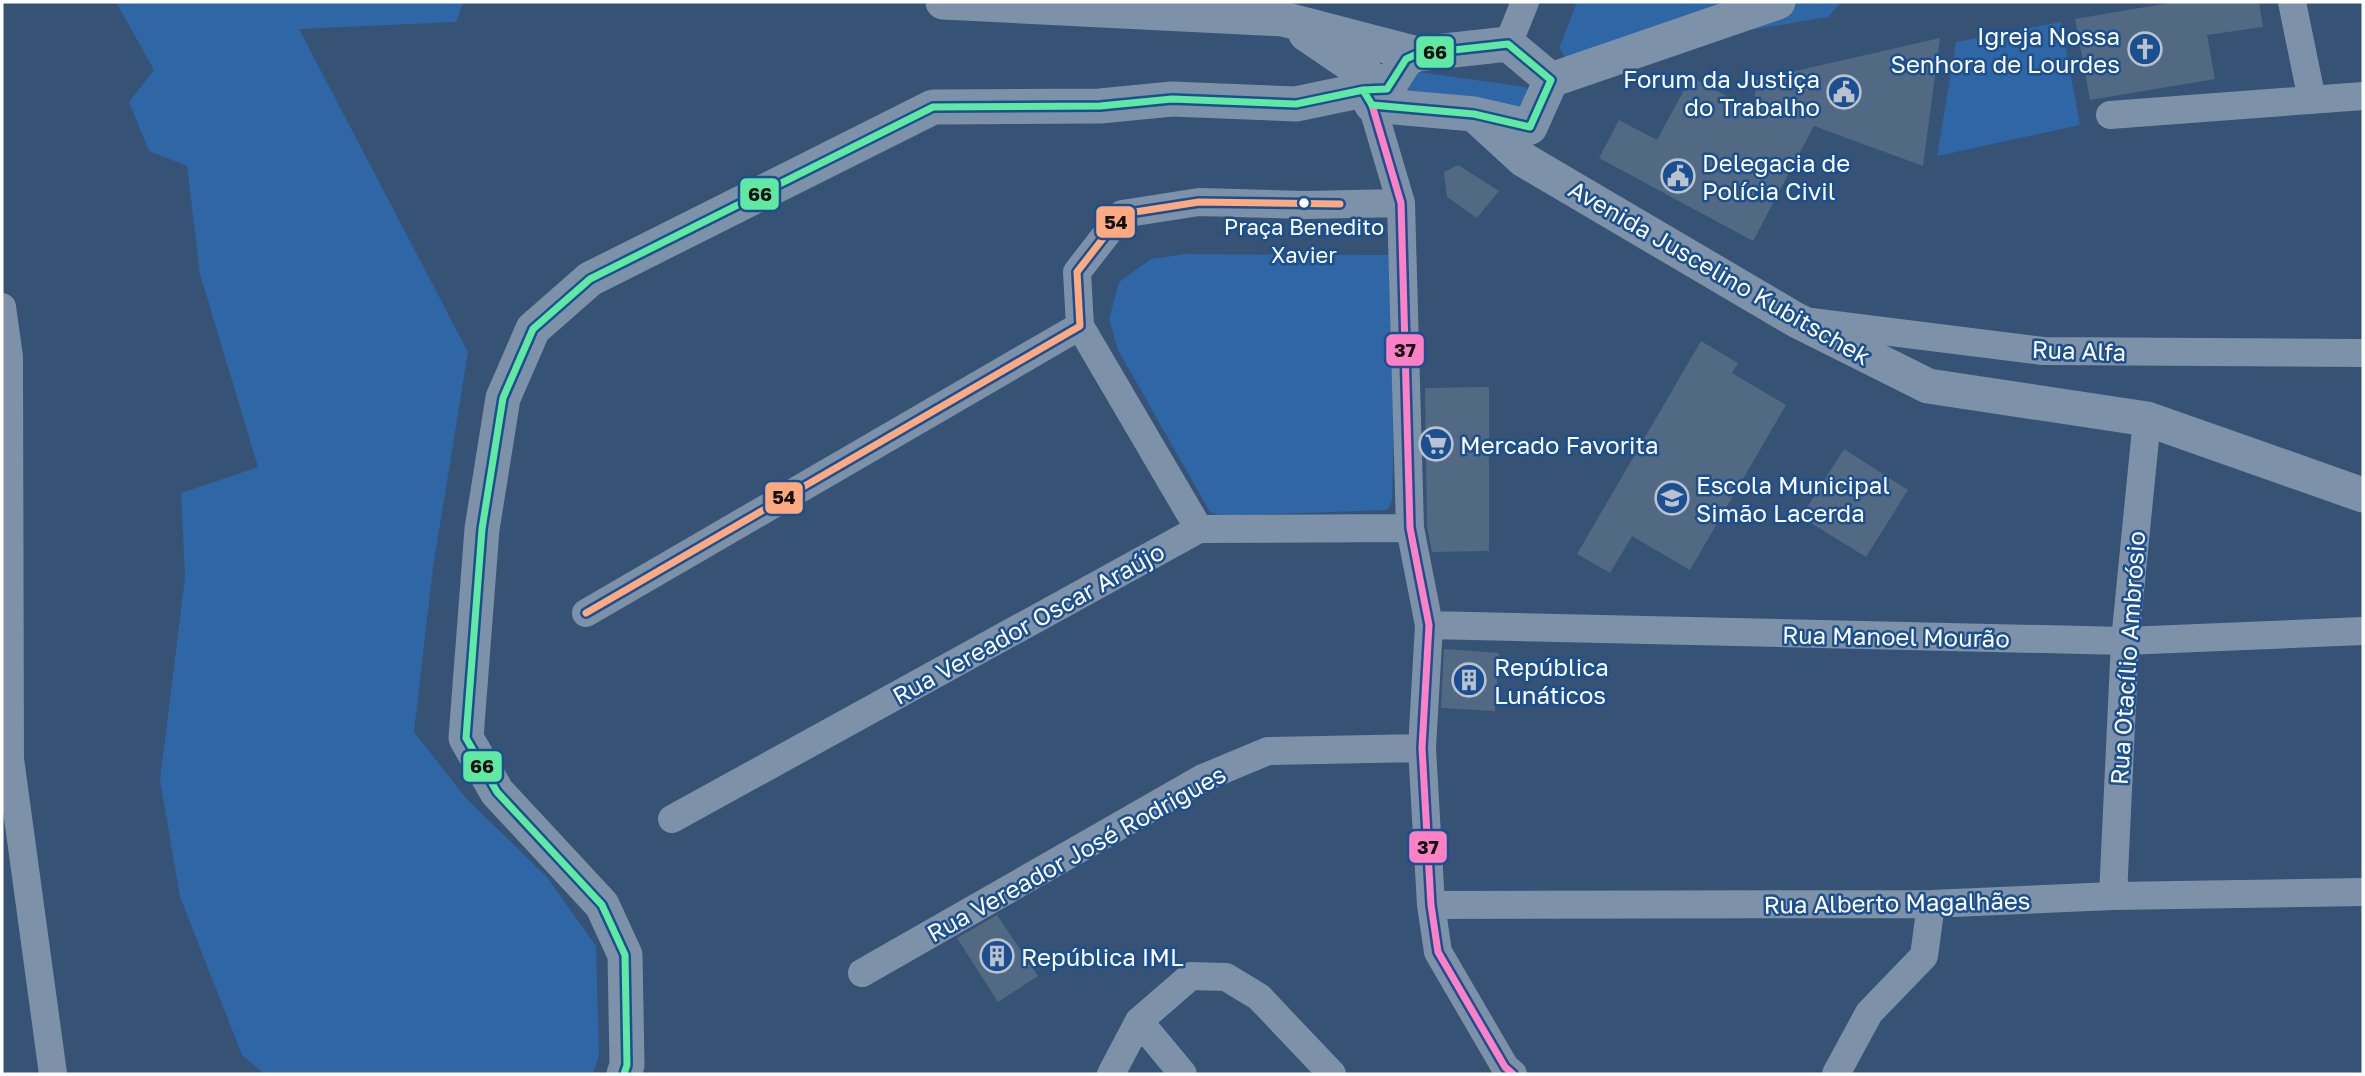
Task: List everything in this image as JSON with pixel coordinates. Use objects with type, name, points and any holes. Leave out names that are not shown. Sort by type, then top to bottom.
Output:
[{"type":"street","points":[[943,2],[1283,19],[1417,54]]},
{"type":"street","points":[[1507,44],[1525,2]]},
{"type":"street","points":[[1551,80],[1778,2]]},
{"type":"street","points":[[2292,2],[2312,100]]},
{"type":"street","points":[[1283,19],[1374,95],[1401,203],[1410,528],[1429,625],[1422,748],[1431,905],[1438,953],[1505,1072]]},
{"type":"street","points":[[624,1074],[627,1065],[625,956],[614,930],[601,905],[497,792],[466,738],[482,529],[503,398],[533,329],[590,279],[933,107],[1100,106],[1172,99],[1296,104],[1374,95],[1406,59],[1417,54],[1507,44],[1551,80]]},
{"type":"street","points":[[1527,143],[1551,80]]},
{"type":"street","name":"Avenida Juscelino Kubitschek","points":[[1374,95],[1474,114],[1527,143],[1796,320],[1928,386],[2147,419],[2363,495]]},
{"type":"street","points":[[2110,115],[2363,96]]},
{"type":"street","points":[[1199,529],[1080,326],[1077,272],[1122,214],[1199,202],[1304,205],[1401,203]]},
{"type":"street","points":[[2,307],[9,357],[10,759],[52,1074]]},
{"type":"street","name":"Rua Alfa","points":[[1796,320],[2043,351],[2363,353]]},
{"type":"street","points":[[586,613],[1080,326]]},
{"type":"street","name":"Rua Otacílio Ambrósio","points":[[2113,896],[2125,641],[2147,419]]},
{"type":"street","name":"Rua Vereador Oscar Araújo","points":[[672,819],[1199,529],[1410,528]]},
{"type":"street","name":"Rua Manoel Mourão","points":[[1429,625],[2125,641],[2363,631]]},
{"type":"street","name":"Rua Vereador José Rodrigues","points":[[862,973],[1203,778],[1268,751],[1422,748]]},
{"type":"street","name":"Rua Alberto Magalhães","points":[[1431,905],[1931,904],[2113,896],[2363,891]]},
{"type":"street","points":[[1836,1074],[1870,1013],[1924,956],[1931,904]]},
{"type":"street","points":[[1111,1074],[1139,1021],[1191,976],[1226,977],[1259,997],[1332,1074]]},
{"type":"street","points":[[1139,1021],[1183,1074]]},
{"type":"shaded area","points":[[116,2],[463,2],[456,22],[299,29],[468,352],[433,568],[414,732],[466,798],[547,877],[596,946],[599,1055],[593,1074],[264,1074],[242,1055],[180,897],[160,780],[185,577],[181,493],[258,467],[200,274],[187,166],[149,151],[129,102],[154,70]]},
{"type":"shaded area","points":[[1577,2],[1839,2],[1839,5],[1828,17],[1568,61],[1559,48]]},
{"type":"shaded area","points":[[2061,22],[2080,125],[1937,156],[1956,42]]},
{"type":"shaded area","points":[[1411,71],[1526,87],[1530,93],[1527,114],[1399,91]]},
{"type":"shaded area","name":"Praça Benedito Xavier","points":[[1184,254],[1389,255],[1398,271],[1392,501],[1387,510],[1222,516],[1210,512],[1118,350],[1109,319],[1119,282],[1151,259]]},
{"type":"building","name":"Igreja Nossa Senhora de Lourdes","points":[[2175,2],[2259,2],[2263,27],[2207,35],[2215,79],[2090,100],[2075,19]]},
{"type":"building","points":[[1940,38],[1923,166],[1814,126],[1753,241],[1599,158],[1619,120],[1657,140],[1691,77],[1754,111],[1756,80]]},
{"type":"building","points":[[1458,165],[1499,191],[1477,218],[1447,197],[1444,172]]},
{"type":"building","points":[[1701,341],[1738,363],[1732,373],[1786,405],[1690,570],[1632,536],[1610,573],[1577,554]]},
{"type":"building","points":[[1489,387],[1489,551],[1432,552],[1427,526],[1425,388]]},
{"type":"building","points":[[1844,449],[1908,490],[1866,557],[1801,517]]},
{"type":"building","name":"República Lunáticos","points":[[1444,649],[1499,653],[1495,711],[1441,708]]},
{"type":"building","name":"República IML","points":[[997,915],[1038,976],[998,1002],[957,938]]},
{"type":"transit line","name":"66","points":[[624,1074],[627,1065],[625,955],[602,905],[497,792],[466,738],[482,529],[503,398],[533,329],[590,279],[933,107],[1100,106],[1172,99],[1296,104],[1363,90],[1387,89],[1406,59],[1417,54],[1508,44],[1551,80],[1530,127],[1474,114],[1372,105],[1363,90]]},
{"type":"transit line","name":"37","points":[[1372,105],[1401,203],[1410,528],[1429,625],[1422,748],[1431,905],[1438,952],[1505,1067],[1513,1074]]},
{"type":"transit line","name":"54","points":[[586,613],[1080,326],[1077,272],[1122,214],[1199,202],[1340,204]]},
{"type":"place","name":"Igreja Nossa Senhora de Lourdes","points":[[2145,49]]},
{"type":"place","name":"Forum da Justiça do Trabalho","points":[[1844,92]]},
{"type":"place","name":"Delegacia de Polícia Civil","points":[[1678,176]]},
{"type":"place","name":"Praça Benedito Xavier","points":[[1304,203]]},
{"type":"place","name":"Mercado Favorita","points":[[1436,444]]},
{"type":"place","name":"Escola Municipal Simão Lacerda","points":[[1672,498]]},
{"type":"place","name":"República Lunáticos","points":[[1469,680]]},
{"type":"place","name":"República IML","points":[[997,956]]}]
